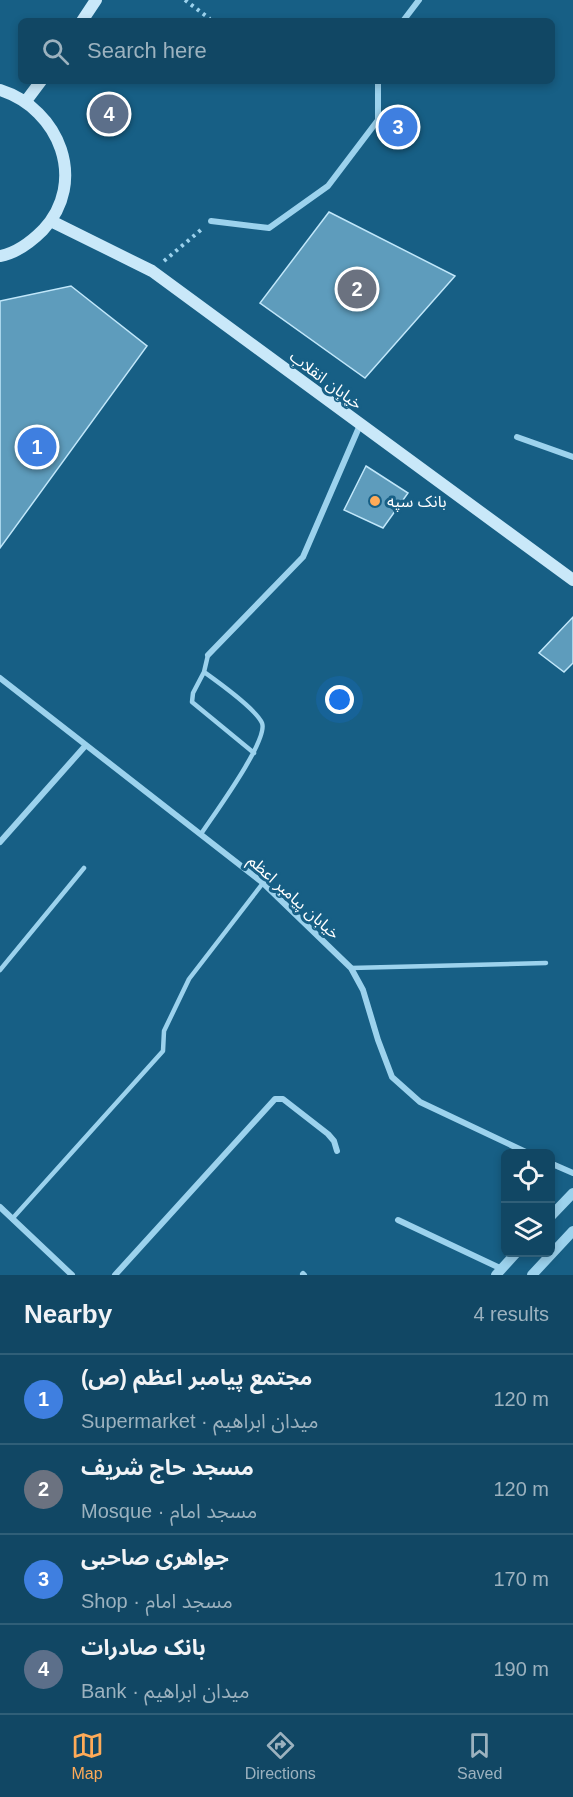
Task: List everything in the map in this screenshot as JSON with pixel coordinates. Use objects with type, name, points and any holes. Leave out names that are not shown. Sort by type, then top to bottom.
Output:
[{"type":"main road","points":[[84,18],[96,0]]},
{"type":"main road","points":[[26,101],[38,84]]},
{"type":"main road","points":[[0,90],[26,101],[47,120],[60,143],[65,170],[62,196],[51,221],[32,241],[9,254],[0,256]]},
{"type":"main road","name":"خیابان انقلاب","points":[[51,221],[152,271],[573,580]]},
{"type":"street","points":[[405,18],[419,0]]},
{"type":"street","points":[[211,221],[269,228],[328,186],[378,120],[378,84]]},
{"type":"street","points":[[208,655],[303,557],[360,425]]},
{"type":"street","points":[[518,437],[573,457]]},
{"type":"street","name":"خیابان پیامبر اعظم","points":[[0,678],[263,883],[351,968],[363,990],[392,1077],[420,1102],[519,1149]]},
{"type":"street","points":[[0,842],[86,745]]},
{"type":"street","points":[[115,1275],[275,1099],[283,1099],[328,1134],[338,1151]]},
{"type":"street","points":[[555,1165],[573,1173]]},
{"type":"street","points":[[555,1212],[573,1193]]},
{"type":"street","points":[[0,1208],[72,1275]]},
{"type":"street","points":[[398,1220],[499,1272],[512,1257]]},
{"type":"street","points":[[532,1275],[573,1231]]},
{"type":"lane","points":[[208,655],[204,672],[193,693],[192,702],[254,753]]},
{"type":"lane","points":[[201,834],[254,753],[264,726],[257,715],[204,672]]},
{"type":"lane","points":[[0,970],[84,868]]},
{"type":"lane","points":[[12,1219],[164,1051],[164,1030],[189,979],[263,883]]},
{"type":"lane","points":[[351,968],[546,963]]},
{"type":"path","points":[[185,0],[209,18]]},
{"type":"path","points":[[152,271],[211,221]]},
{"type":"building","points":[[329,212],[455,276],[365,378],[260,303]]},
{"type":"building","points":[[71,286],[147,346],[0,548],[0,301]]},
{"type":"building","name":"بانک سپه","points":[[366,466],[408,493],[383,528],[344,510]]},
{"type":"building","points":[[573,617],[573,663],[564,672],[539,653]]},
{"type":"place","name":"بانک صادرات","points":[[109,114]]},
{"type":"place","name":"جواهری صاحبی","points":[[398,127]]},
{"type":"place","name":"مسجد حاج شریف","points":[[357,289]]},
{"type":"place","name":"مجتمع پیامبر اعظم (ص)","points":[[37,447]]},
{"type":"place","name":"بانک سپه","points":[[375,501]]}]
